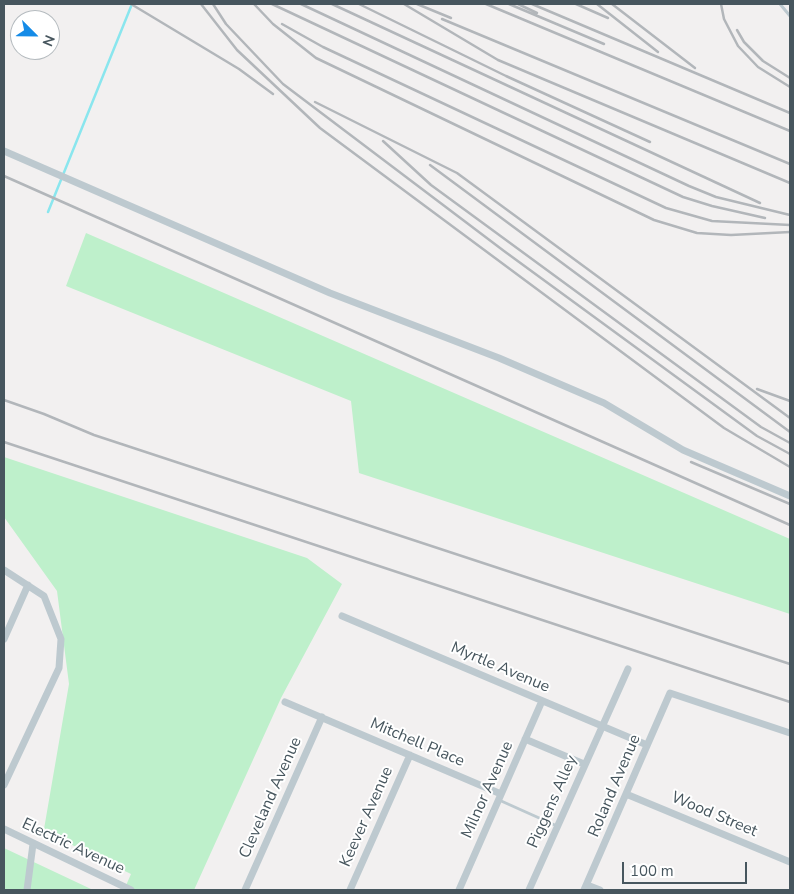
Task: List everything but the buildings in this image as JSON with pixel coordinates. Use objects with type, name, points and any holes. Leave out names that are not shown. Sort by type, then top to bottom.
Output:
[{"type":"street","points":[[4,151],[330,293],[499,358],[604,403],[683,450],[790,496]]},
{"type":"street","points":[[4,570],[44,596],[61,639],[59,668],[4,785]]},
{"type":"street","points":[[4,639],[28,585]]},
{"type":"street","name":"Myrtle Avenue","points":[[342,616],[647,745]]},
{"type":"street","name":"Piggens Alley","points":[[529,890],[628,669]]},
{"type":"street","name":"Roland Avenue","points":[[586,887],[670,693],[790,733]]},
{"type":"street","name":"Milnor Avenue","points":[[459,890],[542,701]]},
{"type":"street","name":"Mitchell Place","points":[[285,702],[410,755],[500,797]]},
{"type":"street","name":"Cleveland Avenue","points":[[245,890],[322,717]]},
{"type":"street","points":[[525,739],[584,764]]},
{"type":"street","name":"Keever Avenue","points":[[350,890],[410,755]]},
{"type":"street","name":"Wood Street","points":[[626,794],[790,862]]},
{"type":"street","name":"Electric Avenue","points":[[4,829],[131,890]]},
{"type":"street","points":[[27,890],[33,844]]},
{"type":"street","points":[[586,887],[600,890]]},
{"type":"lane","points":[[780,4],[790,16]]},
{"type":"lane","points":[[500,797],[557,826]]},
{"type":"green space","points":[[86,233],[790,539],[790,614],[359,473],[351,401],[66,286]]},
{"type":"green space","points":[[4,457],[307,558],[342,584],[281,698],[194,890],[124,890],[131,874],[83,851],[44,829],[69,684],[57,591],[4,517]]},
{"type":"green space","points":[[4,848],[91,889],[4,890]]},
{"type":"waterway","points":[[48,212],[132,4]]},
{"type":"railway","points":[[131,4],[239,69],[273,94]]},
{"type":"railway","points":[[201,4],[237,50],[320,128],[724,428],[790,467]]},
{"type":"railway","points":[[213,4],[226,24],[283,84],[504,251],[757,436],[790,454]]},
{"type":"railway","points":[[254,4],[273,24],[316,58],[654,220],[697,233],[731,235],[790,232]]},
{"type":"railway","points":[[272,4],[683,197],[712,206],[765,218]]},
{"type":"railway","points":[[301,4],[689,186],[716,197],[790,215]]},
{"type":"railway","points":[[332,4],[760,203]]},
{"type":"railway","points":[[359,4],[506,76],[650,142]]},
{"type":"railway","points":[[404,4],[498,60],[790,183]]},
{"type":"railway","points":[[417,4],[451,18]]},
{"type":"railway","points":[[486,4],[790,131]]},
{"type":"railway","points":[[509,4],[604,44]]},
{"type":"railway","points":[[518,4],[537,13]]},
{"type":"railway","points":[[532,4],[790,113]]},
{"type":"railway","points":[[576,4],[608,18]]},
{"type":"railway","points":[[597,4],[658,52]]},
{"type":"railway","points":[[612,4],[695,68]]},
{"type":"railway","points":[[721,4],[724,19],[738,46],[758,67],[790,87]]},
{"type":"railway","points":[[442,19],[790,164]]},
{"type":"railway","points":[[282,24],[323,47],[666,208],[712,221],[790,225]]},
{"type":"railway","points":[[737,30],[744,42],[763,61],[790,78]]},
{"type":"railway","points":[[315,102],[457,173],[790,418]]},
{"type":"railway","points":[[383,141],[431,185],[761,427],[790,443]]},
{"type":"railway","points":[[430,165],[790,432]]},
{"type":"railway","points":[[4,176],[790,525]]},
{"type":"railway","points":[[757,389],[790,401]]},
{"type":"railway","points":[[4,400],[94,435],[790,664]]},
{"type":"railway","points":[[4,442],[790,702]]},
{"type":"railway","points":[[691,462],[790,504]]}]
